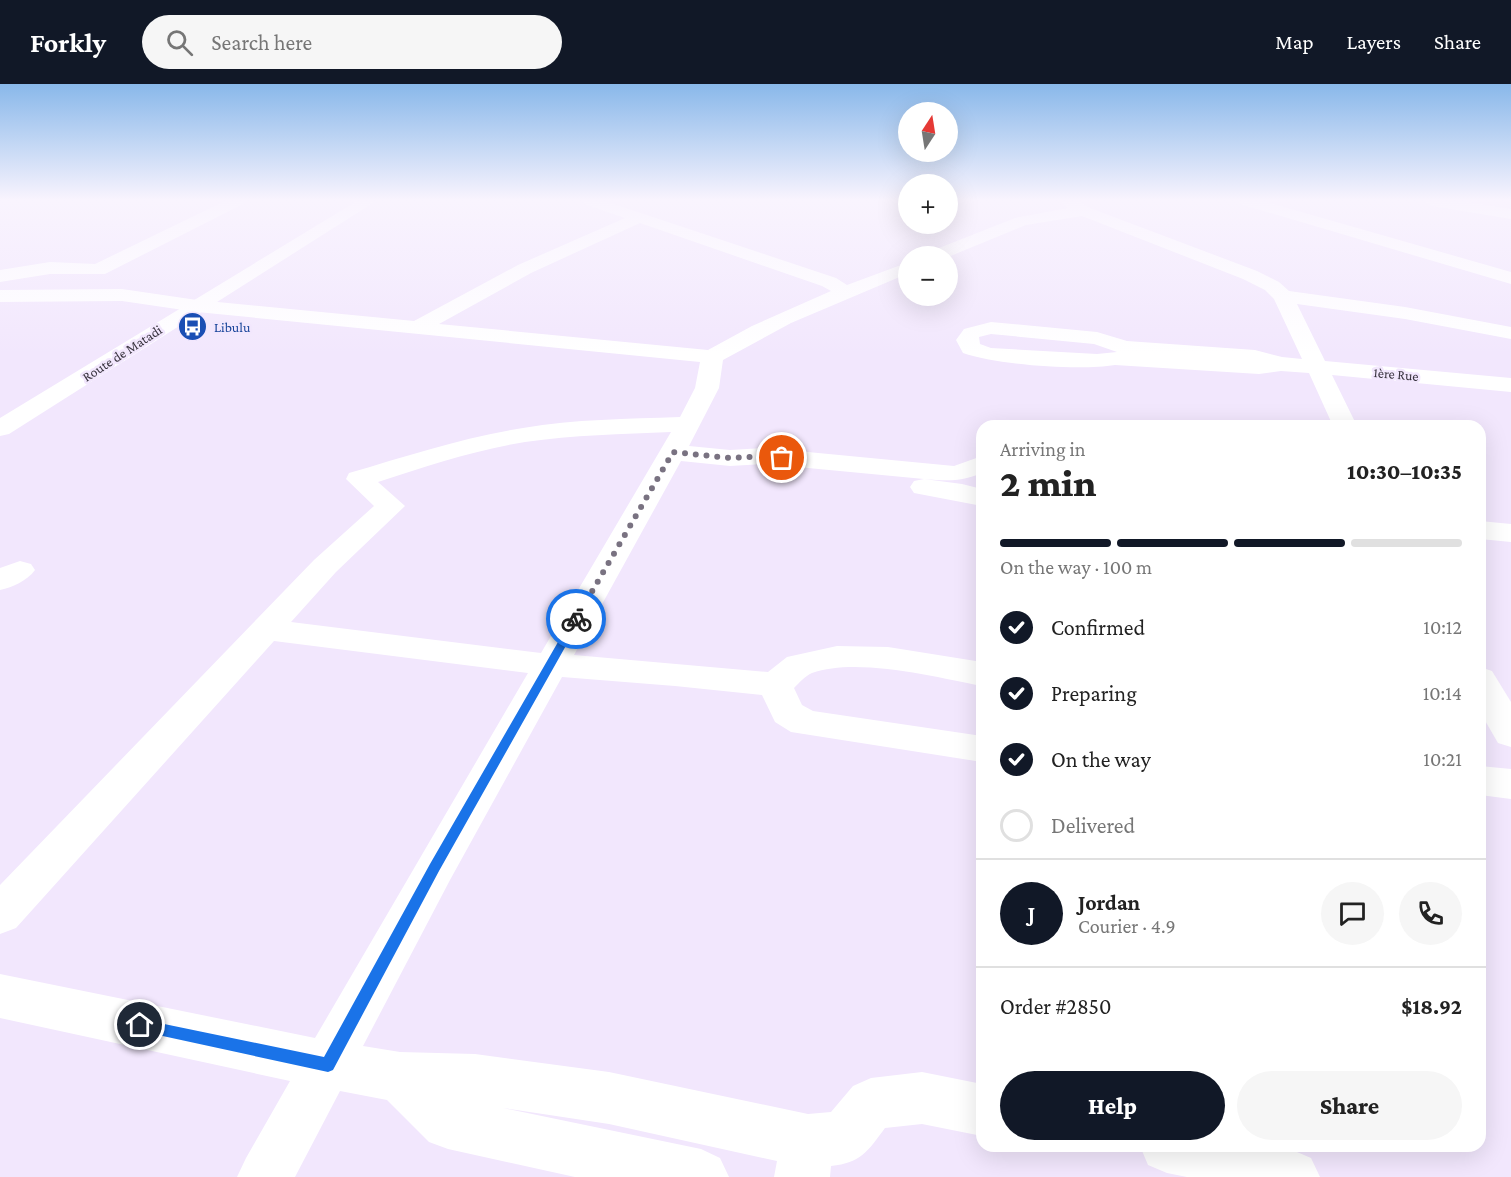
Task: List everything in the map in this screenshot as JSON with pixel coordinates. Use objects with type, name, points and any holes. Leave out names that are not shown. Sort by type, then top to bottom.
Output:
[{"type":"main road","points":[[0,276],[50,268],[98,270],[134,252]]},
{"type":"main road","name":"Route de Matadi","points":[[0,429],[285,252]]},
{"type":"main road","points":[[417,328],[505,278],[560,252]]},
{"type":"main road","points":[[743,252],[829,282],[846,292]]},
{"type":"main road","points":[[1191,252],[1250,275],[1272,286],[1283,296],[1342,420]]},
{"type":"main road","points":[[1422,252],[1511,278]]},
{"type":"main road","points":[[15,255],[50,268]]},
{"type":"main road","points":[[0,296],[122,295],[197,306],[712,357],[742,338],[898,271]]},
{"type":"main road","points":[[1283,296],[1405,313],[1511,333]]},
{"type":"main road","points":[[991,328],[1097,338],[1126,353],[1115,358],[1097,361],[988,354],[971,348],[967,340],[971,333],[991,328]]},
{"type":"main road","name":"1ère Rue","points":[[1126,353],[1259,367],[1281,364],[1511,385]]},
{"type":"main road","points":[[265,1177],[435,868],[707,388],[712,357]]},
{"type":"main road","points":[[0,915],[325,566],[390,506],[359,479],[428,458],[524,435],[617,427],[679,438],[757,469],[937,480],[976,466]]},
{"type":"main road","points":[[937,480],[976,496]]},
{"type":"main road","points":[[1486,531],[1511,533]]},
{"type":"main road","points":[[265,629],[550,665],[675,674],[775,685],[799,665],[837,657],[888,658],[976,673]]},
{"type":"main road","points":[[775,685],[788,713],[804,723],[976,748]]},
{"type":"main road","points":[[1486,690],[1511,734]]},
{"type":"main road","points":[[1486,781],[1511,784]]},
{"type":"main road","points":[[0,996],[328,1065],[400,1077],[475,1079],[609,1098],[805,1159],[844,1138],[871,1104],[922,1098],[976,1109]]},
{"type":"main road","points":[[400,1077],[448,1123],[701,1177]]},
{"type":"main road","points":[[1198,1152],[1259,1164],[1292,1177]]},
{"type":"way so far","points":[[576,619],[673,452],[730,458],[766,456],[782,458]]},
{"type":"place","name":"Libulu","points":[[193,327]]},
{"type":"route","points":[[140,1025],[328,1065],[435,868],[576,619]]}]
